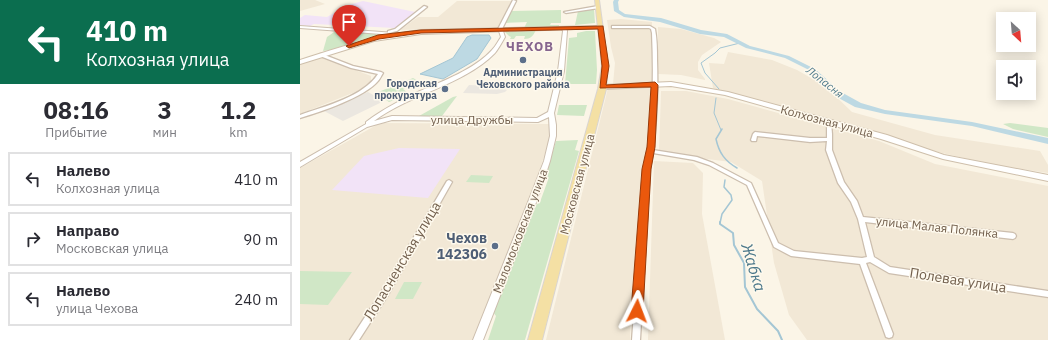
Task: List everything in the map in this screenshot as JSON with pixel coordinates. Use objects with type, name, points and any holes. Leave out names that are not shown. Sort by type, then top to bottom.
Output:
[{"type":"main road","name":"Московская улица","points":[[535,340],[603,87],[605,66],[597,0]]},
{"type":"main road","points":[[300,62],[378,37],[395,34],[500,29],[564,29],[601,27]]},
{"type":"main road","name":"Колхозная улица","points":[[603,87],[655,85],[695,87],[726,93],[884,137],[954,160],[1046,179]]},
{"type":"street","points":[[500,29],[514,1]]},
{"type":"street","points":[[389,32],[396,30],[425,7]]},
{"type":"street","points":[[566,12],[598,7]]},
{"type":"street","points":[[300,27],[389,32],[395,34]]},
{"type":"street","points":[[613,27],[650,27],[653,29],[655,85],[650,151],[647,169],[636,340]]},
{"type":"street","name":"улица Дружбы","points":[[300,165],[365,126],[374,118],[420,93],[453,78],[492,54],[498,47],[503,37],[500,29]]},
{"type":"street","name":"Маломосковская улица","points":[[478,340],[536,192],[554,136],[552,116],[561,71],[565,32],[564,29]]},
{"type":"street","points":[[300,117],[350,97],[367,88],[379,78],[381,73],[352,67],[321,55]]},
{"type":"street","points":[[388,110],[386,116],[392,118]]},
{"type":"street","name":"улица Дружбы","points":[[365,126],[392,118],[499,120],[541,119],[552,116]]},
{"type":"street","points":[[650,151],[695,158],[711,164],[750,184],[776,245],[793,254],[862,261],[871,259],[854,201],[841,183],[835,170],[829,150],[829,122]]},
{"type":"street","points":[[754,140],[755,134],[810,140],[830,139]]},
{"type":"street","name":"Лопасненская улица","points":[[354,340],[385,293],[449,182]]},
{"type":"street","name":"улица Малая Полянка","points":[[860,219],[1013,236]]},
{"type":"street","name":"Полевая улица","points":[[871,259],[889,270],[1048,294]]},
{"type":"street","points":[[862,261],[889,334]]},
{"type":"shaded area","points":[[300,0],[315,0],[325,4],[300,11]]},
{"type":"shaded area","points":[[363,1],[415,12],[395,28],[314,24],[310,26],[300,25],[300,18],[305,15],[327,17],[348,5]]},
{"type":"shaded area","points":[[457,1],[512,1],[498,27],[400,30],[418,17],[438,17]]},
{"type":"shaded area","points":[[621,19],[652,22],[651,83],[613,84],[615,63],[607,20]]},
{"type":"shaded area","points":[[658,27],[681,29],[714,38],[721,42],[702,55],[698,62],[698,70],[705,80],[681,75],[658,74]]},
{"type":"shaded area","points":[[728,52],[772,60],[797,70],[825,86],[852,112],[935,135],[1040,151],[1048,165],[1048,173],[995,165],[929,150],[713,88],[709,63],[724,64]]},
{"type":"shaded area","points":[[321,57],[371,76],[371,84],[300,114],[300,63]]},
{"type":"shaded area","points":[[469,85],[491,86],[507,90],[497,94],[463,93]]},
{"type":"shaded area","points":[[608,88],[652,88],[632,287],[630,340],[546,340]]},
{"type":"shaded area","points":[[661,91],[686,91],[728,99],[879,141],[935,164],[1048,186],[1048,340],[807,340],[789,315],[774,263],[762,181],[731,162],[659,153]]},
{"type":"shaded area","points":[[368,92],[384,101],[343,121],[324,111]]},
{"type":"shaded area","points":[[380,123],[550,124],[551,134],[533,191],[473,340],[300,340],[300,168]]},
{"type":"shaded area","points":[[399,148],[460,149],[428,198],[332,190],[364,156]]},
{"type":"shaded area","points":[[654,161],[693,163],[703,173],[702,214],[725,340],[648,340]]},
{"type":"green space","points":[[594,9],[595,23],[575,25],[578,11]]},
{"type":"green space","points":[[561,10],[561,23],[551,23],[550,25],[559,25],[559,27],[524,28],[527,22],[505,23],[512,11]]},
{"type":"green space","points":[[337,30],[379,32],[378,35],[323,51],[327,37]]},
{"type":"green space","points":[[536,30],[532,37],[526,39],[524,39],[525,36],[516,36],[514,39],[510,39],[511,37],[505,32]]},
{"type":"green space","points":[[595,31],[597,70],[596,84],[565,84],[569,38],[577,37],[577,33]]},
{"type":"green space","points":[[413,78],[420,82],[403,89],[409,94],[389,102],[376,93]]},
{"type":"green space","points":[[457,96],[442,116],[419,116],[453,97]]},
{"type":"green space","points":[[559,105],[587,105],[584,116],[557,115]]},
{"type":"green space","points":[[1010,123],[1048,128],[1048,137],[1013,129],[1003,124]]},
{"type":"green space","points":[[578,140],[575,150],[579,151],[525,340],[488,340],[496,316],[493,312],[535,206],[540,202],[548,180],[545,177],[556,141]]},
{"type":"green space","points":[[471,175],[493,176],[489,183],[466,182]]},
{"type":"green space","points":[[300,271],[352,272],[328,305],[300,304]]},
{"type":"green space","points":[[404,282],[422,282],[413,299],[395,299]]},
{"type":"water","points":[[472,35],[489,35],[491,38],[477,59],[443,79],[420,74],[453,58],[467,37]]},
{"type":"waterway","name":"Лопасня","points":[[617,0],[615,2],[617,11],[624,15],[661,20],[700,32],[725,35],[748,47],[787,57],[813,70],[838,94],[858,105],[885,112],[972,124],[1048,141]]},
{"type":"waterway","name":"Жабка","points":[[719,89],[705,73],[701,63],[720,48],[740,43]]},
{"type":"waterway","name":"Жабка","points":[[716,98],[714,113],[721,130]]},
{"type":"waterway","name":"Жабка","points":[[722,129],[716,139],[719,148],[726,159],[737,168]]},
{"type":"waterway","name":"Жабка","points":[[720,223],[722,214],[732,200],[731,195],[724,187],[725,180]]},
{"type":"waterway","name":"Жабка","points":[[720,223],[733,233],[734,245],[744,263],[745,287],[757,309],[778,331],[782,340]]},
{"type":"place","name":"Администрация Чеховского района","points":[[523,60]]},
{"type":"place","name":"Городская прокуратура","points":[[445,89]]},
{"type":"place","name":"Чехов 142306","points":[[495,246]]},
{"type":"district","name":"ЧЕХОВ","points":[[530,46]]},
{"type":"route","points":[[349,46],[378,37],[421,32],[601,27],[605,66],[603,87],[655,85],[651,147],[647,169],[637,311]]}]
